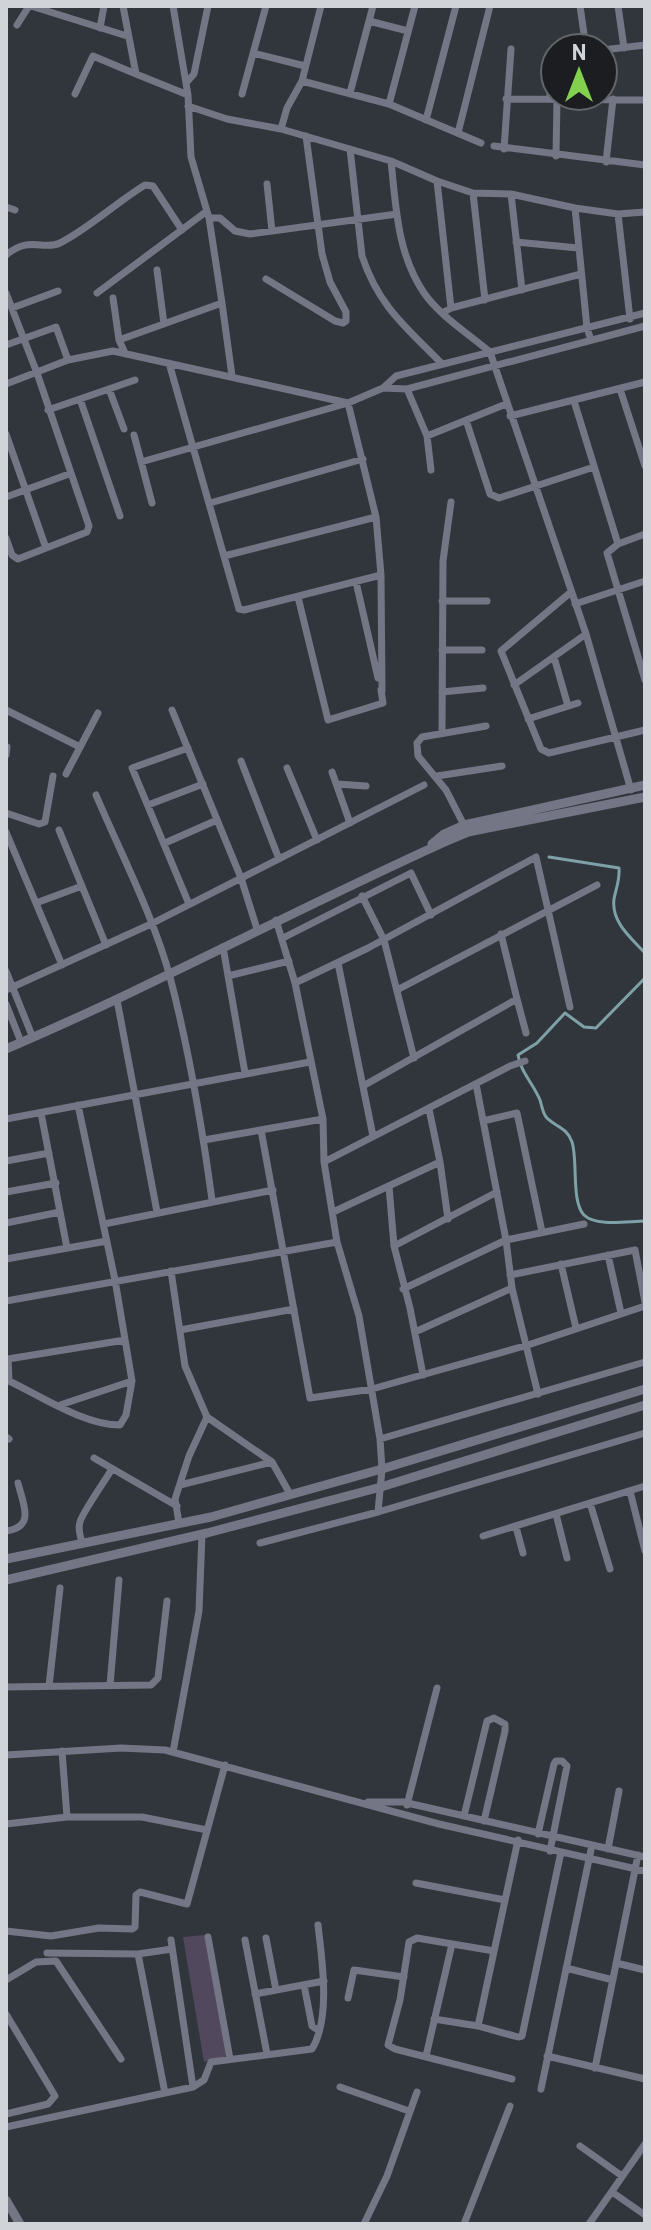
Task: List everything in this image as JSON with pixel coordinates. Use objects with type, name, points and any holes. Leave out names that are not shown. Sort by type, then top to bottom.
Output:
[{"type":"street","points":[[17,25],[30,6],[55,10],[127,36]]},
{"type":"street","points":[[100,28],[104,6]]},
{"type":"street","points":[[123,6],[136,74]]},
{"type":"street","points":[[173,6],[188,95],[191,157],[211,237],[232,376]]},
{"type":"street","points":[[186,83],[194,74],[208,6]]},
{"type":"street","points":[[242,94],[266,6]]},
{"type":"street","points":[[281,129],[287,108],[302,81],[321,6]]},
{"type":"street","points":[[350,93],[373,6]]},
{"type":"street","points":[[389,104],[415,6]]},
{"type":"street","points":[[426,120],[456,6]]},
{"type":"street","points":[[458,133],[490,6]]},
{"type":"street","points":[[580,6],[584,32]]},
{"type":"street","points":[[618,6],[624,48]]},
{"type":"street","points":[[369,21],[408,31]]},
{"type":"street","points":[[619,48],[645,45]]},
{"type":"street","points":[[504,149],[511,49]]},
{"type":"street","points":[[253,53],[305,66]]},
{"type":"street","points":[[180,55],[198,56]]},
{"type":"street","points":[[75,94],[93,56],[188,95]]},
{"type":"street","points":[[302,81],[389,104],[481,143]]},
{"type":"street","points":[[506,99],[539,99]]},
{"type":"street","points":[[619,99],[645,100]]},
{"type":"street","points":[[188,106],[391,161],[473,193],[511,194],[618,214],[645,212]]},
{"type":"street","points":[[554,112],[556,156]]},
{"type":"street","points":[[606,162],[612,112]]},
{"type":"street","points":[[266,279],[335,321],[346,321],[346,312],[326,269],[306,136]]},
{"type":"street","points":[[494,146],[645,165]]},
{"type":"street","points":[[350,149],[362,256],[385,306],[442,364]]},
{"type":"street","points":[[391,161],[400,244],[410,268],[426,295],[447,310],[490,352],[496,364],[506,404],[586,634],[632,794]]},
{"type":"street","points":[[437,181],[447,310]]},
{"type":"street","points":[[267,184],[272,231]]},
{"type":"street","points":[[6,255],[22,245],[37,242],[58,244],[145,185],[153,186],[182,230]]},
{"type":"street","points":[[473,193],[485,300]]},
{"type":"street","points":[[511,194],[522,290]]},
{"type":"street","points":[[6,207],[15,210]]},
{"type":"street","points":[[575,208],[587,328],[591,340]]},
{"type":"street","points":[[97,293],[190,223],[207,216],[220,218],[235,231],[244,234],[397,214]]},
{"type":"street","points":[[618,214],[632,329]]},
{"type":"street","points":[[516,242],[578,248]]},
{"type":"street","points":[[157,270],[164,324]]},
{"type":"street","points":[[447,310],[581,274]]},
{"type":"street","points":[[12,308],[58,291]]},
{"type":"street","points":[[6,293],[89,526],[87,532],[18,559],[12,555],[6,538]]},
{"type":"street","points":[[113,298],[119,340],[125,353]]},
{"type":"street","points":[[119,340],[222,303]]},
{"type":"street","points":[[141,462],[348,403],[380,388],[396,376],[645,313]]},
{"type":"street","points":[[380,388],[407,389],[645,326]]},
{"type":"street","points":[[6,345],[56,327],[68,360]]},
{"type":"street","points":[[6,384],[68,360],[113,351],[348,403]]},
{"type":"street","points":[[169,363],[239,609],[381,575]]},
{"type":"street","points":[[48,410],[135,380]]},
{"type":"street","points":[[510,416],[645,382]]},
{"type":"street","points":[[109,389],[124,429]]},
{"type":"street","points":[[407,389],[427,436],[431,470]]},
{"type":"street","points":[[620,389],[645,466]]},
{"type":"street","points":[[80,399],[120,516]]},
{"type":"street","points":[[574,401],[618,544]]},
{"type":"street","points":[[298,597],[328,720],[383,703],[381,575],[376,517],[348,403]]},
{"type":"street","points":[[427,436],[506,404]]},
{"type":"street","points":[[466,420],[490,494],[499,498],[594,467]]},
{"type":"street","points":[[134,435],[152,503]]},
{"type":"street","points":[[7,440],[46,548]]},
{"type":"street","points":[[210,503],[363,459]]},
{"type":"street","points":[[6,497],[69,474]]},
{"type":"street","points":[[442,733],[444,544],[451,502]]},
{"type":"street","points":[[224,556],[376,517]]},
{"type":"street","points":[[645,534],[618,544],[607,553],[645,680]]},
{"type":"street","points":[[575,604],[645,581]]},
{"type":"street","points":[[356,582],[382,691]]},
{"type":"street","points":[[571,592],[503,648],[501,655],[541,749],[545,753],[645,730]]},
{"type":"street","points":[[442,601],[487,601]]},
{"type":"street","points":[[514,685],[586,634]]},
{"type":"street","points":[[636,649],[645,647]]},
{"type":"street","points":[[442,650],[482,650]]},
{"type":"street","points":[[554,657],[568,706]]},
{"type":"street","points":[[442,692],[483,688]]},
{"type":"street","points":[[528,719],[578,703]]},
{"type":"street","points":[[6,710],[80,747]]},
{"type":"street","points":[[172,710],[241,878],[257,929]]},
{"type":"street","points":[[66,774],[98,713]]},
{"type":"street","points":[[462,830],[437,776],[418,756],[417,743],[422,737],[486,726]]},
{"type":"street","points":[[6,755],[7,747]]},
{"type":"street","points":[[188,748],[132,768],[189,904]]},
{"type":"street","points":[[241,761],[279,859]]},
{"type":"street","points":[[437,776],[502,766]]},
{"type":"street","points":[[287,768],[317,840]]},
{"type":"street","points":[[332,772],[350,823]]},
{"type":"street","points":[[6,813],[39,824],[45,822],[53,776]]},
{"type":"street","points":[[148,805],[203,784]]},
{"type":"street","points":[[337,784],[366,786]]},
{"type":"street","points":[[9,988],[151,924],[424,785]]},
{"type":"street","points":[[6,1049],[169,976],[257,929],[419,853],[445,837],[462,830],[632,794],[645,785]]},
{"type":"street","points":[[632,794],[645,797]]},
{"type":"street","points":[[96,795],[151,924],[169,976],[204,1140],[212,1200]]},
{"type":"street","points":[[165,843],[217,820]]},
{"type":"street","points":[[59,830],[106,945]]},
{"type":"street","points":[[6,832],[62,965]]},
{"type":"street","points":[[295,983],[384,940],[536,857],[570,1007]]},
{"type":"street","points":[[283,938],[411,873],[431,915]]},
{"type":"street","points":[[397,990],[597,885]]},
{"type":"street","points":[[36,903],[82,886]]},
{"type":"street","points":[[362,896],[384,940],[414,1058]]},
{"type":"street","points":[[276,920],[295,983],[323,1119],[324,1162],[337,1242],[359,1316],[372,1389],[382,1469],[378,1512]]},
{"type":"street","points":[[501,934],[526,1033]]},
{"type":"street","points":[[223,947],[245,1073]]},
{"type":"street","points":[[228,976],[289,961]]},
{"type":"street","points":[[338,963],[373,1136]]},
{"type":"street","points":[[6,971],[9,988],[33,1038]]},
{"type":"street","points":[[363,1086],[517,999]]},
{"type":"street","points":[[117,1000],[157,1212]]},
{"type":"street","points":[[6,1004],[21,1042]]},
{"type":"street","points":[[324,1162],[525,1061]]},
{"type":"street","points":[[6,1119],[310,1062]]},
{"type":"street","points":[[476,1084],[506,1240],[512,1288],[538,1394]]},
{"type":"street","points":[[78,1105],[115,1280],[132,1381],[126,1415],[120,1425],[109,1425],[86,1418],[9,1381],[8,1359],[125,1340]]},
{"type":"street","points":[[429,1109],[448,1219]]},
{"type":"street","points":[[41,1113],[67,1248]]},
{"type":"street","points":[[483,1121],[517,1113],[542,1232]]},
{"type":"street","points":[[204,1140],[323,1119]]},
{"type":"street","points":[[261,1130],[310,1398],[372,1389],[423,1375],[528,1345],[645,1304],[635,1250],[510,1275]]},
{"type":"street","points":[[6,1161],[49,1153]]},
{"type":"street","points":[[333,1212],[440,1162]]},
{"type":"street","points":[[6,1192],[56,1183]]},
{"type":"street","points":[[389,1186],[394,1246],[423,1375]]},
{"type":"street","points":[[104,1224],[273,1190]]},
{"type":"street","points":[[394,1246],[497,1192]]},
{"type":"street","points":[[6,1223],[60,1212]]},
{"type":"street","points":[[403,1289],[506,1240],[584,1224]]},
{"type":"street","points":[[6,1259],[107,1241]]},
{"type":"street","points":[[6,1301],[337,1242]]},
{"type":"street","points":[[608,1255],[621,1313]]},
{"type":"street","points":[[561,1264],[576,1328]]},
{"type":"street","points":[[171,1271],[185,1366],[207,1417],[272,1462],[290,1494]]},
{"type":"street","points":[[415,1332],[512,1288]]},
{"type":"street","points":[[180,1330],[294,1309]]},
{"type":"street","points":[[380,1439],[645,1362]]},
{"type":"street","points":[[60,1405],[132,1381]]},
{"type":"street","points":[[6,1559],[211,1517],[644,1392]]},
{"type":"street","points":[[6,1580],[215,1531],[381,1487],[645,1405]]},
{"type":"street","points":[[179,1523],[175,1499],[207,1417]]},
{"type":"street","points":[[260,1543],[378,1512],[645,1433]]},
{"type":"street","points":[[456,1445],[461,1463]]},
{"type":"street","points":[[94,1458],[177,1506]]},
{"type":"street","points":[[180,1485],[272,1462]]},
{"type":"street","points":[[82,1542],[81,1516],[97,1497],[112,1469]]},
{"type":"street","points":[[6,1531],[17,1529],[24,1522],[18,1483]]},
{"type":"street","points":[[483,1536],[645,1486]]},
{"type":"street","points":[[630,1491],[645,1551]]},
{"type":"street","points":[[590,1503],[610,1569]]},
{"type":"street","points":[[556,1514],[567,1558]]},
{"type":"street","points":[[211,1517],[215,1531]]},
{"type":"street","points":[[516,1527],[523,1553]]},
{"type":"street","points":[[173,1752],[199,1611],[202,1534]]},
{"type":"street","points":[[110,1685],[119,1580]]},
{"type":"street","points":[[49,1686],[60,1588]]},
{"type":"street","points":[[6,1687],[151,1685],[158,1678],[167,1601]]},
{"type":"street","points":[[405,1815],[437,1688]]},
{"type":"street","points":[[464,1816],[487,1721],[494,1718],[505,1724],[505,1731],[484,1821]]},
{"type":"street","points":[[6,1755],[121,1748],[173,1752],[405,1815],[645,1871]]},
{"type":"street","points":[[62,1751],[67,1817]]},
{"type":"street","points":[[538,1834],[554,1764],[562,1761],[567,1766],[550,1851]]},
{"type":"street","points":[[6,1931],[51,1936],[99,1928],[132,1929],[135,1927],[136,1895],[140,1892],[187,1904],[225,1765]]},
{"type":"street","points":[[608,1849],[619,1791]]},
{"type":"street","points":[[362,1802],[408,1804],[642,1856],[636,1869],[595,2068]]},
{"type":"street","points":[[6,1824],[67,1817],[142,1817],[207,1830]]},
{"type":"street","points":[[478,2026],[520,1830]]},
{"type":"street","points":[[541,2089],[592,1845]]},
{"type":"street","points":[[434,2019],[522,2036],[561,1852]]},
{"type":"street","points":[[416,1883],[505,1900]]},
{"type":"street","points":[[6,2127],[193,2087],[204,2080],[211,2062],[312,2049],[318,2038],[324,1981],[318,1925]]},
{"type":"street","points":[[208,1937],[230,2059]]},
{"type":"street","points":[[266,1938],[276,1990]]},
{"type":"street","points":[[494,1951],[417,1938],[409,1942],[388,2045],[512,2079]]},
{"type":"street","points":[[245,1940],[267,2054]]},
{"type":"street","points":[[47,1953],[138,1954],[172,1944],[193,2087]]},
{"type":"street","points":[[426,2056],[452,1944]]},
{"type":"street","points":[[138,1954],[165,2093]]},
{"type":"street","points":[[6,1980],[36,1962],[56,1961],[121,2059]]},
{"type":"street","points":[[616,1963],[645,1970]]},
{"type":"street","points":[[566,1968],[613,1980]]},
{"type":"street","points":[[348,1998],[354,1970],[404,1977]]},
{"type":"street","points":[[255,1994],[324,1981]]},
{"type":"street","points":[[304,1985],[312,2026],[319,2031]]},
{"type":"street","points":[[6,2014],[55,2096],[48,2104],[6,2114]]},
{"type":"street","points":[[547,2056],[645,2079]]},
{"type":"street","points":[[340,2087],[409,2111]]},
{"type":"street","points":[[364,2224],[387,2176],[417,2092]]},
{"type":"street","points":[[464,2224],[510,2106]]},
{"type":"street","points":[[589,2224],[645,2144]]},
{"type":"street","points":[[580,2146],[622,2176]]},
{"type":"street","points":[[612,2192],[645,2215]]},
{"type":"street","points":[[6,2200],[20,2224]]},
{"type":"shaded area","points":[[205,1935],[226,2057],[204,2062],[183,1937]]},
{"type":"waterway","points":[[549,857],[619,868],[614,899],[616,915],[623,929],[645,953]]},
{"type":"waterway","points":[[645,978],[596,1028],[584,1027],[565,1013],[537,1043],[518,1055],[546,1117],[570,1137],[574,1150],[577,1201],[584,1215],[604,1222],[645,1221]]}]
